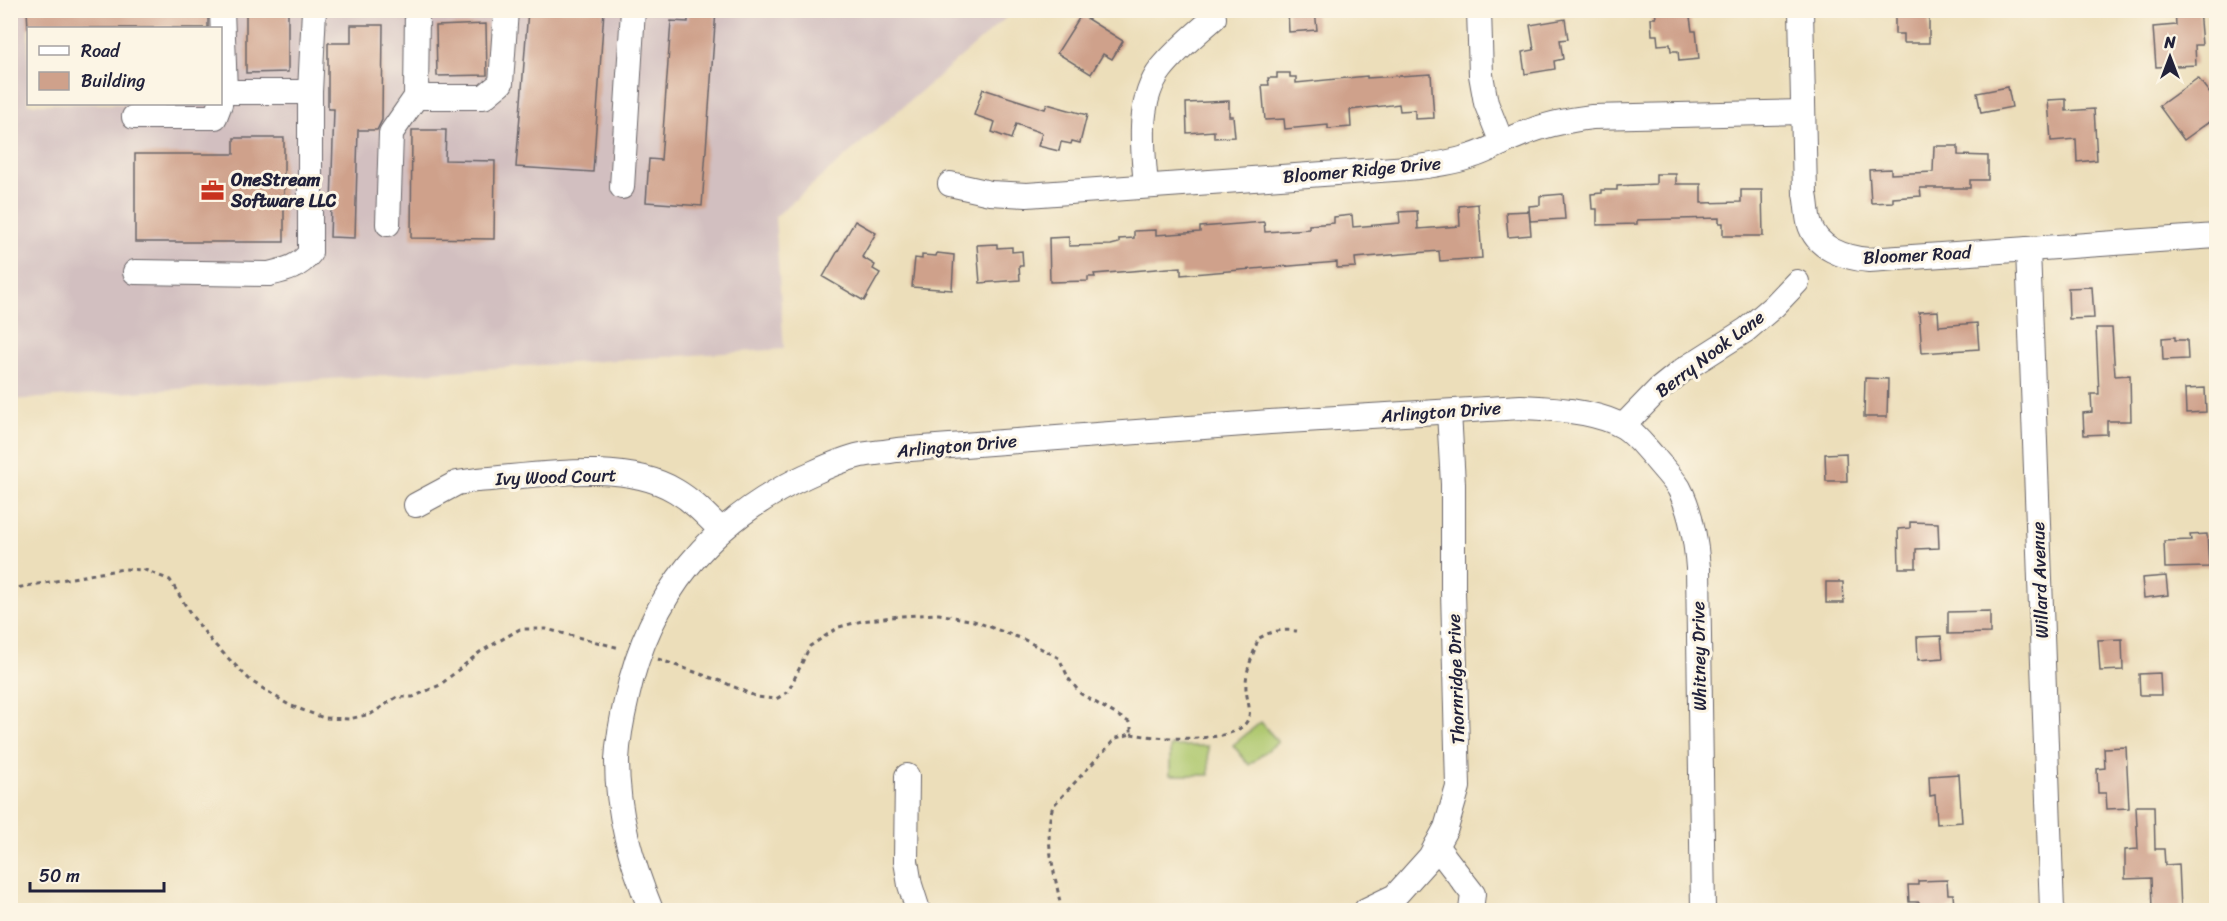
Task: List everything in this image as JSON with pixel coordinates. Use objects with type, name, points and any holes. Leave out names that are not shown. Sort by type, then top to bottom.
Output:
[{"type":"street","points":[[222,10],[222,100],[310,92]]},
{"type":"street","points":[[135,272],[269,274],[287,270],[302,263],[310,253],[310,92],[314,10]]},
{"type":"street","points":[[388,224],[391,133],[416,97],[417,10]]},
{"type":"street","points":[[416,97],[484,97],[501,83],[506,10]]},
{"type":"street","points":[[622,187],[633,10]]},
{"type":"street","points":[[1479,10],[1481,75],[1486,103],[1502,143]]},
{"type":"street","name":"Bloomer Road","points":[[1801,10],[1805,194],[1809,223],[1815,235],[1834,252],[1850,258],[1869,260],[2217,236]]},
{"type":"street","points":[[1146,186],[1143,129],[1149,90],[1159,70],[1214,18]]},
{"type":"street","points":[[134,117],[215,117],[220,105]]},
{"type":"street","name":"Bloomer Ridge Drive","points":[[950,184],[990,193],[1027,195],[1427,166],[1474,156],[1545,125],[1593,117],[1803,112]]},
{"type":"street","name":"Willard Avenue","points":[[2028,249],[2052,910]]},
{"type":"street","name":"Berry Nook Lane","points":[[1623,426],[1658,390],[1683,370],[1746,330],[1797,282]]},
{"type":"street","name":"Arlington Drive","points":[[651,910],[633,866],[624,833],[618,770],[620,729],[638,652],[657,614],[687,566],[721,530],[756,503],[794,482],[832,464],[859,455],[897,450],[1270,422],[1521,406],[1583,413],[1623,426]]},
{"type":"street","name":"Thornridge Drive","points":[[1366,910],[1402,903],[1417,873],[1446,828],[1458,787],[1453,484],[1449,412]]},
{"type":"street","name":"Whitney Drive","points":[[1623,426],[1640,440],[1678,487],[1695,538],[1698,568],[1703,910]]},
{"type":"street","name":"Ivy Wood Court","points":[[416,505],[458,483],[609,472],[633,475],[674,490],[696,505],[721,530]]},
{"type":"street","points":[[907,776],[906,861],[910,885],[918,910]]},
{"type":"street","points":[[1436,846],[1473,894],[1470,910]]},
{"type":"path","points":[[10,589],[123,569],[145,570],[170,580],[192,616],[213,643],[251,681],[289,705],[324,718],[349,719],[371,714],[397,697],[413,697],[440,685],[480,652],[520,629],[546,629],[638,652],[770,700],[788,692],[810,646],[839,627],[890,617],[939,614],[974,621],[1025,640],[1059,658],[1069,678],[1081,694],[1129,722],[1131,734]]},
{"type":"path","points":[[1061,910],[1049,844],[1048,821],[1053,806],[1116,738],[1131,734],[1197,738],[1223,735],[1238,730],[1247,722],[1250,714],[1245,682],[1258,639],[1269,632],[1297,631]]},
{"type":"shaded area","points":[[11,11],[1014,11],[775,217],[784,349],[11,400]]},
{"type":"green space","points":[[1261,722],[1278,742],[1249,765],[1233,745]]},
{"type":"green space","points":[[1170,746],[1208,746],[1209,775],[1170,775]]},
{"type":"building","points":[[27,10],[208,10],[208,27],[28,27]]},
{"type":"building","points":[[246,10],[288,10],[288,72],[246,73]]},
{"type":"building","points":[[528,10],[604,10],[593,172],[516,167]]},
{"type":"building","points":[[688,10],[716,10],[702,206],[646,202],[649,159],[661,160],[671,21],[688,22]]},
{"type":"building","points":[[1288,10],[1315,10],[1317,30],[1289,32]]},
{"type":"building","points":[[1655,10],[1689,10],[1692,31],[1696,31],[1699,59],[1679,61],[1678,51],[1671,51],[1670,44],[1658,45],[1657,35],[1652,35],[1651,18],[1656,18]]},
{"type":"building","points":[[1895,10],[1929,10],[1929,43],[1903,43],[1903,34],[1895,34]]},
{"type":"building","points":[[2175,10],[2199,10],[2202,45],[2195,45],[2196,65],[2156,67],[2153,27],[2176,25]]},
{"type":"building","points":[[1081,15],[1123,41],[1112,59],[1103,54],[1091,74],[1057,53]]},
{"type":"building","points":[[1565,19],[1568,39],[1560,40],[1563,59],[1554,61],[1555,69],[1525,74],[1522,52],[1534,50],[1530,25]]},
{"type":"building","points":[[486,24],[487,75],[437,76],[436,26]]},
{"type":"building","points":[[351,25],[383,25],[382,120],[377,130],[358,130],[355,238],[330,237],[334,109],[328,109],[328,43],[351,43]]},
{"type":"building","points":[[1277,73],[1290,73],[1290,77],[1296,77],[1296,83],[1367,76],[1367,78],[1431,74],[1434,118],[1415,119],[1415,110],[1400,111],[1399,104],[1350,110],[1351,127],[1328,129],[1328,125],[1285,129],[1284,119],[1265,120],[1262,85],[1269,85],[1268,78],[1277,78]]},
{"type":"building","points":[[2198,78],[2217,103],[2217,116],[2184,140],[2159,106]]},
{"type":"building","points":[[2008,87],[2012,107],[1981,113],[1977,93]]},
{"type":"building","points":[[983,89],[1045,109],[1047,104],[1087,115],[1080,143],[1061,142],[1059,151],[1038,146],[1042,133],[1016,124],[1011,139],[992,132],[995,122],[974,115]]},
{"type":"building","points":[[2066,99],[2066,111],[2094,109],[2097,160],[2077,162],[2076,139],[2051,141],[2048,100]]},
{"type":"building","points":[[1229,101],[1229,116],[1233,116],[1235,137],[1214,138],[1214,131],[1187,133],[1186,103]]},
{"type":"building","points":[[412,130],[446,130],[445,160],[495,161],[494,239],[411,238]]},
{"type":"building","points":[[234,138],[284,138],[284,242],[135,242],[135,154],[234,154]]},
{"type":"building","points":[[1934,146],[1958,146],[1958,155],[1988,156],[1988,180],[1970,180],[1970,188],[1920,188],[1921,196],[1893,198],[1893,202],[1871,203],[1869,170],[1891,169],[1891,174],[1933,172]]},
{"type":"building","points":[[1656,174],[1676,174],[1676,184],[1701,184],[1701,203],[1741,202],[1741,190],[1762,190],[1763,236],[1723,236],[1723,223],[1719,223],[1719,218],[1637,220],[1637,224],[1597,225],[1597,209],[1592,209],[1591,194],[1602,193],[1602,190],[1617,190],[1617,186],[1656,184]]},
{"type":"building","points":[[1563,194],[1565,219],[1530,221],[1529,206],[1540,205],[1540,196]]},
{"type":"building","points":[[1478,204],[1482,258],[1440,261],[1439,251],[1355,258],[1356,267],[1337,268],[1337,262],[1181,275],[1181,267],[1094,274],[1095,277],[1088,277],[1088,281],[1050,282],[1049,238],[1069,237],[1069,246],[1111,245],[1119,243],[1119,239],[1134,238],[1134,231],[1156,230],[1156,235],[1200,232],[1200,227],[1264,222],[1265,232],[1309,229],[1309,225],[1334,223],[1334,217],[1352,215],[1353,227],[1400,223],[1399,212],[1417,211],[1418,229],[1460,226],[1459,206]]},
{"type":"building","points":[[1529,211],[1531,235],[1508,237],[1506,212]]},
{"type":"building","points":[[855,221],[876,233],[862,257],[875,265],[873,269],[880,273],[864,301],[823,277]]},
{"type":"building","points":[[997,244],[997,248],[1012,247],[1012,252],[1022,251],[1023,266],[1019,266],[1020,280],[980,283],[977,245]]},
{"type":"building","points":[[937,253],[954,255],[952,290],[912,287],[915,258],[922,259],[922,255],[936,256]]},
{"type":"building","points":[[2092,287],[2094,318],[2069,319],[2068,288]]},
{"type":"building","points":[[1938,311],[1939,326],[1977,323],[1979,349],[1922,353],[1919,312]]},
{"type":"building","points":[[2096,328],[2112,328],[2115,376],[2130,375],[2131,421],[2107,421],[2107,434],[2084,435],[2083,413],[2092,412],[2091,394],[2099,394]]},
{"type":"building","points":[[2175,337],[2175,340],[2187,340],[2188,359],[2163,360],[2162,338]]},
{"type":"building","points":[[1865,378],[1888,379],[1887,417],[1864,417]]},
{"type":"building","points":[[2205,388],[2206,412],[2186,413],[2185,389]]},
{"type":"building","points":[[1846,453],[1847,481],[1826,481],[1825,454]]},
{"type":"building","points":[[1910,522],[1938,523],[1939,548],[1916,549],[1916,568],[1899,568],[1898,529],[1910,528]]},
{"type":"building","points":[[2207,534],[2209,567],[2165,568],[2164,541],[2191,540],[2190,535]]},
{"type":"building","points":[[2166,576],[2168,595],[2144,598],[2142,578]]},
{"type":"building","points":[[1826,582],[1843,582],[1844,603],[1826,603]]},
{"type":"building","points":[[1990,611],[1990,633],[1948,634],[1948,612]]},
{"type":"building","points":[[1941,636],[1943,658],[1918,660],[1917,637]]},
{"type":"building","points":[[2122,639],[2123,670],[2100,671],[2098,640]]},
{"type":"building","points":[[2160,673],[2161,695],[2140,695],[2139,674]]},
{"type":"building","points":[[2126,747],[2129,808],[2107,809],[2106,793],[2098,793],[2097,769],[2105,768],[2104,748]]},
{"type":"building","points":[[1959,774],[1962,822],[1937,824],[1935,795],[1930,796],[1929,776]]},
{"type":"building","points":[[2136,806],[2154,806],[2155,849],[2164,849],[2165,865],[2179,864],[2181,910],[2152,910],[2151,878],[2125,879],[2125,850],[2138,849]]},
{"type":"building","points":[[1947,880],[1948,894],[1953,894],[1954,907],[1948,910],[1919,910],[1919,902],[1909,902],[1908,885],[1918,885],[1918,881]]},
{"type":"place","name":"OneStream Software LLC","points":[[213,190]]}]
